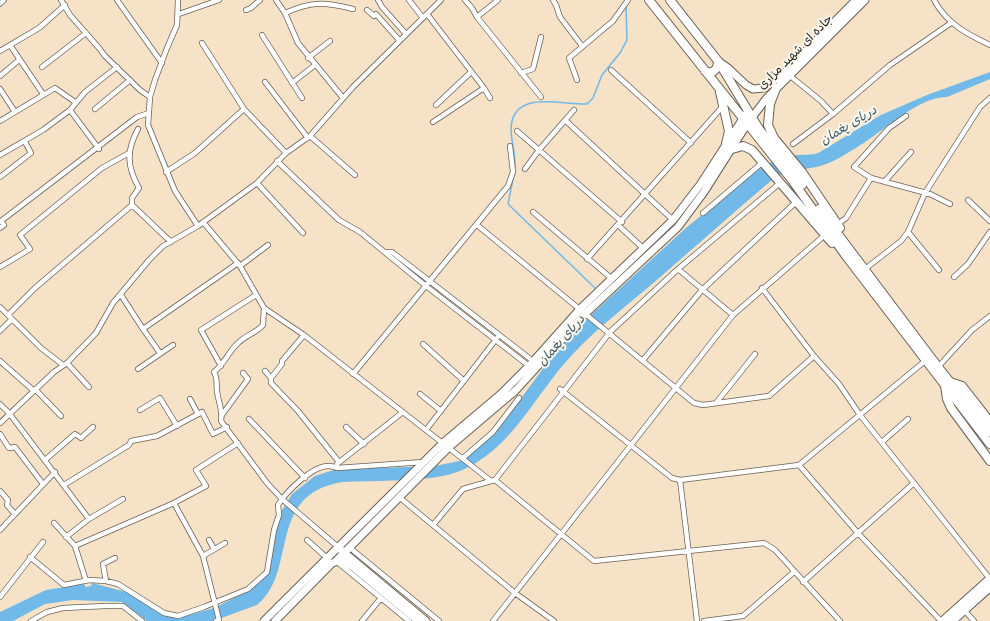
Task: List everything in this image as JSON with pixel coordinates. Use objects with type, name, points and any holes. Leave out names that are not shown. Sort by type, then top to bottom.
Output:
[{"type":"main road","points":[[649,0],[753,132],[778,153]]},
{"type":"main road","points":[[670,0],[718,61],[750,114],[778,153],[797,176],[846,256],[938,367],[947,384],[947,399],[951,408],[990,461]]},
{"type":"main road","name":"جاده ای شهید مزاری","points":[[718,61],[728,68],[746,86],[753,89],[764,88],[783,74],[856,0]]},
{"type":"main road","name":"جاده ای شهید مزاری","points":[[729,146],[750,114],[865,0]]},
{"type":"main road","points":[[705,71],[710,73],[715,70],[718,66],[718,61]]},
{"type":"main road","points":[[776,88],[770,104],[768,125],[774,138],[778,153]]},
{"type":"main road","points":[[446,445],[516,390],[586,313],[678,227],[704,192],[729,146],[729,131],[719,90]]},
{"type":"main road","points":[[752,150],[753,132]]},
{"type":"main road","points":[[729,146],[743,146],[752,150],[796,202],[831,230],[866,269],[887,305],[925,361],[990,432]]},
{"type":"main road","points":[[264,621],[338,547],[501,394],[531,364],[580,309],[673,220],[729,146]]},
{"type":"main road","points":[[947,384],[962,386],[990,422]]},
{"type":"main road","points":[[963,403],[990,444]]},
{"type":"main road","points":[[275,621],[399,497],[409,482]]},
{"type":"main road","points":[[338,547],[347,550],[426,621]]},
{"type":"main road","points":[[336,561],[345,561],[354,571],[418,621]]},
{"type":"main road","points":[[942,621],[990,579]]},
{"type":"main road","points":[[952,621],[990,587]]},
{"type":"street","points":[[0,4],[4,0]]},
{"type":"street","points":[[61,0],[70,15],[105,56],[140,90],[150,97]]},
{"type":"street","points":[[116,0],[162,63]]},
{"type":"street","points":[[178,0],[179,14],[177,25],[167,48],[150,97],[148,125],[175,191],[198,226]]},
{"type":"street","points":[[179,14],[219,0]]},
{"type":"street","points":[[246,10],[251,8],[260,0]]},
{"type":"street","points":[[276,0],[285,13],[298,43],[308,58],[343,98]]},
{"type":"street","points":[[378,0],[382,7],[406,34]]},
{"type":"street","points":[[409,0],[423,18]]},
{"type":"street","points":[[0,423],[65,364],[96,333],[114,303],[149,260],[163,246],[198,226],[257,183],[286,153],[309,137],[343,98],[399,40],[441,0]]},
{"type":"street","points":[[465,0],[472,8],[476,17],[541,97]]},
{"type":"street","points":[[476,17],[498,0]]},
{"type":"street","points":[[553,0],[560,17],[582,46]]},
{"type":"street","points":[[577,80],[569,58],[612,21],[628,0]]},
{"type":"street","points":[[934,0],[951,23],[963,32],[990,45]]},
{"type":"street","points":[[285,13],[308,4],[337,3],[353,9]]},
{"type":"street","points":[[0,51],[40,28],[65,5]]},
{"type":"street","points":[[367,10],[374,16],[376,14],[399,40]]},
{"type":"street","points":[[427,14],[490,98]]},
{"type":"street","points":[[792,144],[833,114],[890,65],[951,23]]},
{"type":"street","points":[[42,67],[86,33]]},
{"type":"street","points":[[262,35],[302,98]]},
{"type":"street","points":[[521,73],[533,69],[541,37]]},
{"type":"street","points":[[308,58],[330,41]]},
{"type":"street","points":[[10,44],[19,60],[43,94]]},
{"type":"street","points":[[202,44],[244,109],[286,153]]},
{"type":"street","points":[[0,76],[19,60]]},
{"type":"street","points":[[292,83],[315,65]]},
{"type":"street","points":[[0,155],[25,142],[70,110],[75,102],[85,92],[117,67]]},
{"type":"street","points":[[611,70],[691,143]]},
{"type":"street","points":[[436,105],[471,72]]},
{"type":"street","points":[[789,75],[821,101],[833,114]]},
{"type":"street","points":[[94,109],[130,80]]},
{"type":"street","points":[[265,82],[309,137],[355,175]]},
{"type":"street","points":[[0,121],[55,88],[75,102]]},
{"type":"street","points":[[433,122],[484,88]]},
{"type":"street","points":[[0,89],[15,112]]},
{"type":"street","points":[[866,269],[901,241],[908,232],[925,193],[980,107],[990,98]]},
{"type":"street","points":[[588,259],[723,106]]},
{"type":"street","points":[[166,172],[195,153],[244,109]]},
{"type":"street","points":[[70,110],[99,148]]},
{"type":"street","points":[[525,169],[538,150],[574,110]]},
{"type":"street","points":[[0,228],[4,225],[0,221],[99,148],[137,117],[149,113]]},
{"type":"street","points":[[906,116],[889,128],[854,166],[871,178],[925,193],[950,204]]},
{"type":"street","points":[[565,120],[673,220]]},
{"type":"street","points":[[138,129],[129,153],[131,172],[139,188],[132,198],[132,206],[171,242]]},
{"type":"street","points":[[517,131],[620,224],[644,249]]},
{"type":"street","points":[[0,177],[31,153],[25,142]]},
{"type":"street","points":[[353,374],[477,225],[512,180],[513,165],[510,146]]},
{"type":"street","points":[[885,181],[911,152]]},
{"type":"street","points":[[0,267],[30,249],[20,235],[102,168],[129,153]]},
{"type":"street","points":[[277,161],[339,220],[360,232],[389,256],[499,336],[531,364]]},
{"type":"street","points":[[703,213],[764,163]]},
{"type":"street","points":[[493,621],[733,315],[762,288],[846,218],[871,178]]},
{"type":"street","points":[[433,525],[463,489],[493,480],[610,332],[678,269],[779,181]]},
{"type":"street","points":[[257,183],[303,233]]},
{"type":"street","points":[[968,200],[990,221]]},
{"type":"street","points":[[643,360],[702,290],[796,202]]},
{"type":"street","points":[[8,315],[35,288],[132,206]]},
{"type":"street","points":[[533,212],[611,278]]},
{"type":"street","points":[[203,222],[239,264],[264,308],[304,335],[472,466],[493,480],[594,561],[764,543],[775,550],[840,621]]},
{"type":"street","points":[[477,225],[694,402],[703,405],[769,396],[814,356]]},
{"type":"street","points":[[908,232],[939,270]]},
{"type":"street","points":[[954,277],[968,264],[990,232]]},
{"type":"street","points":[[142,329],[268,245]]},
{"type":"street","points":[[678,269],[733,315]]},
{"type":"street","points":[[427,284],[495,340],[531,364]]},
{"type":"street","points":[[762,288],[814,356],[839,384],[860,414],[990,579]]},
{"type":"street","points":[[121,294],[142,329],[160,353]]},
{"type":"street","points":[[221,366],[201,330],[256,295]]},
{"type":"street","points":[[0,307],[11,320],[41,348],[65,364],[89,387]]},
{"type":"street","points":[[264,308],[264,325],[258,331],[244,337],[236,344],[221,366],[214,372],[218,379],[216,390],[222,415],[221,421],[227,427],[267,483],[296,511],[338,547]]},
{"type":"street","points":[[938,367],[972,330],[990,316]]},
{"type":"street","points":[[0,331],[11,320]]},
{"type":"street","points":[[271,378],[282,364],[282,361],[304,335]]},
{"type":"street","points":[[426,430],[499,336]]},
{"type":"street","points":[[423,344],[464,380]]},
{"type":"street","points":[[138,369],[173,345]]},
{"type":"street","points":[[716,403],[755,354]]},
{"type":"street","points":[[0,360],[35,390],[61,416]]},
{"type":"street","points":[[562,391],[672,478],[680,480],[799,465],[925,361]]},
{"type":"street","points":[[265,371],[271,378],[271,383],[298,411],[339,462]]},
{"type":"street","points":[[222,415],[248,378],[243,374]]},
{"type":"street","points":[[420,394],[441,411]]},
{"type":"street","points":[[140,410],[160,398],[177,426]]},
{"type":"street","points":[[463,459],[493,432],[519,398]]},
{"type":"street","points":[[190,399],[198,414]]},
{"type":"street","points":[[0,404],[55,472],[89,519]]},
{"type":"street","points":[[333,467],[403,412]]},
{"type":"street","points":[[64,485],[129,446],[131,442],[156,436],[198,414],[203,413],[213,434],[227,427]]},
{"type":"street","points":[[249,419],[305,478]]},
{"type":"street","points":[[882,442],[908,419]]},
{"type":"street","points":[[45,460],[74,434],[81,438],[93,427]]},
{"type":"street","points":[[346,427],[364,444]]},
{"type":"street","points":[[0,434],[9,448],[15,447],[43,484]]},
{"type":"street","points":[[75,546],[174,503],[206,486],[196,470],[238,443]]},
{"type":"street","points":[[30,557],[64,585],[96,579],[106,580],[118,584],[164,613],[178,616],[215,605],[248,588],[267,572],[274,530],[279,515],[278,505],[284,500],[295,484],[320,468],[427,463]]},
{"type":"street","points":[[799,465],[857,532],[942,621]]},
{"type":"street","points":[[0,530],[14,513],[55,472]]},
{"type":"street","points":[[680,480],[697,621]]},
{"type":"street","points":[[803,582],[857,532],[914,483]]},
{"type":"street","points":[[0,491],[8,500],[7,505],[14,513]]},
{"type":"street","points":[[399,497],[515,593],[554,621]]},
{"type":"street","points":[[66,537],[89,519],[123,499]]},
{"type":"street","points":[[174,503],[203,556],[215,605],[217,620]]},
{"type":"street","points":[[54,523],[75,546],[86,581]]},
{"type":"street","points":[[209,540],[214,549]]},
{"type":"street","points":[[307,540],[327,558]]},
{"type":"street","points":[[0,597],[43,542]]},
{"type":"street","points":[[203,556],[225,543]]},
{"type":"street","points":[[106,580],[103,564],[116,558]]},
{"type":"street","points":[[368,568],[439,621]]},
{"type":"street","points":[[354,571],[381,598],[410,621]]},
{"type":"street","points":[[704,621],[744,616],[794,572]]},
{"type":"street","points":[[362,621],[381,598]]},
{"type":"street","points":[[31,621],[47,612],[63,608],[111,606],[125,608],[142,621]]},
{"type":"street","points":[[964,610],[974,621]]},
{"type":"water","points":[[990,72],[990,79],[947,97],[936,98],[925,102],[914,108],[862,144],[834,161],[816,167],[788,172],[772,180],[603,325],[582,345],[559,370],[509,435],[494,450],[478,462],[460,471],[434,478],[342,482],[318,490],[302,502],[292,518],[277,573],[270,590],[257,605],[213,621],[147,621],[122,602],[73,600],[45,604],[13,621],[0,621],[0,612],[46,590],[84,584],[86,587],[91,586],[92,583],[126,592],[161,614],[178,618],[214,608],[250,590],[264,576],[274,532],[281,512],[292,494],[315,476],[334,470],[435,466],[464,460],[499,428],[551,358],[592,314],[687,227],[762,167],[789,156],[820,152],[881,115],[927,95]]},
{"type":"waterway","points":[[515,168],[511,128],[514,116],[520,108],[529,104],[540,102],[587,104],[593,98],[602,75],[620,53],[627,40],[626,6]]},
{"type":"waterway","points":[[514,174],[508,204],[597,290]]},
{"type":"water label","name":"دریای پغمان","points":[[849,126]]},
{"type":"water label","name":"دریای پغمان","points":[[562,341]]}]
